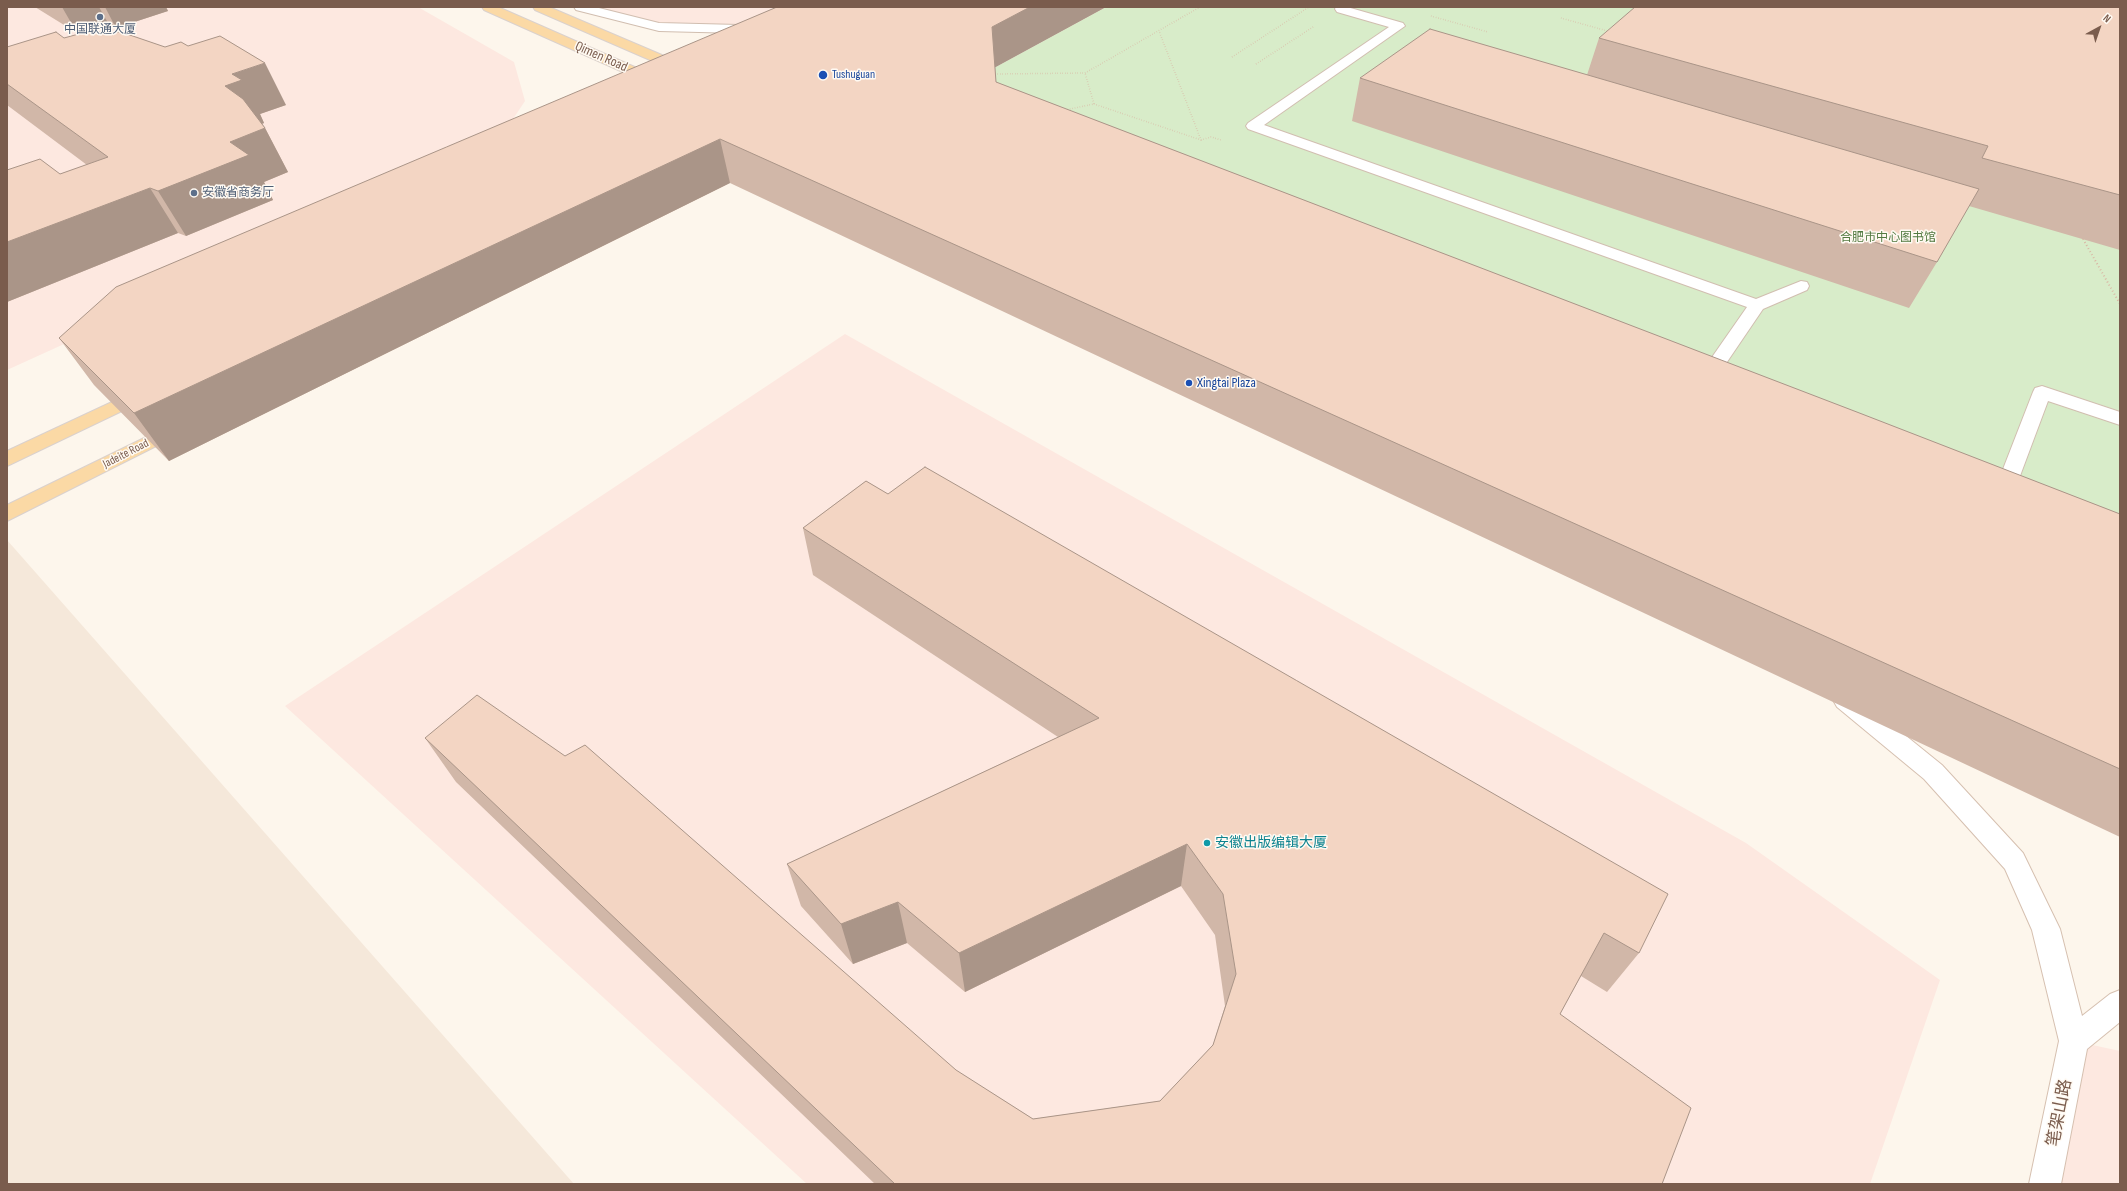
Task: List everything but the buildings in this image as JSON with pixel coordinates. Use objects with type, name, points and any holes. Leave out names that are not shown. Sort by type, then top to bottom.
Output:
[{"type":"main road","name":"Qimen Road","points":[[488,7],[671,88]]},
{"type":"main road","name":"Qimen Road","points":[[539,7],[699,76]]},
{"type":"main road","points":[[7,459],[157,387]]},
{"type":"main road","name":"Jadeite Road","points":[[7,514],[192,421]]},
{"type":"street","points":[[580,7],[659,27],[739,29],[769,25]]},
{"type":"street","points":[[1341,9],[1399,26],[1253,126],[1756,305]]},
{"type":"street","points":[[1693,398],[1756,305],[1801,286]]},
{"type":"street","points":[[1993,520],[2042,392],[2120,419]]},
{"type":"street","points":[[1829,686],[1933,772],[2014,861],[2046,929],[2074,1041],[2120,1004]]},
{"type":"street","name":"笔架山路","points":[[2046,1184],[2074,1041]]},
{"type":"path","points":[[995,74],[1085,73],[1200,7]]},
{"type":"path","points":[[1232,56],[1309,7]]},
{"type":"path","points":[[1429,15],[1488,32]]},
{"type":"path","points":[[1561,18],[1618,34]]},
{"type":"path","points":[[1256,64],[1313,26]]},
{"type":"path","points":[[1064,110],[1094,104],[1201,140],[1159,30]]},
{"type":"path","points":[[1085,73],[1094,104]]},
{"type":"path","points":[[2083,239],[2120,304]]},
{"type":"shaded area","points":[[7,7],[418,7],[514,62],[525,101],[499,140],[429,178],[7,370]]},
{"type":"shaded area","points":[[580,7],[847,7],[739,29],[659,27]]},
{"type":"shaded area","points":[[845,334],[1746,843],[1940,980],[1870,1184],[807,1184],[285,706]]},
{"type":"shaded area","points":[[7,540],[574,1184],[7,1184]]},
{"type":"shaded area","points":[[2074,1041],[2120,1051],[2120,1184],[2045,1184]]},
{"type":"green space","name":"合肥市中心图书馆","points":[[1106,7],[2120,7],[2120,582],[998,124],[994,68]]},
{"type":"place","name":"中国联通大厦","points":[[100,17]]},
{"type":"place","name":"Tushuguan","points":[[823,75]]},
{"type":"place","name":"安徽省商务厅","points":[[194,193]]},
{"type":"place","name":"Xingtai Plaza","points":[[1189,383]]},
{"type":"place","name":"安徽出版编辑大厦","points":[[1207,843]]}]
